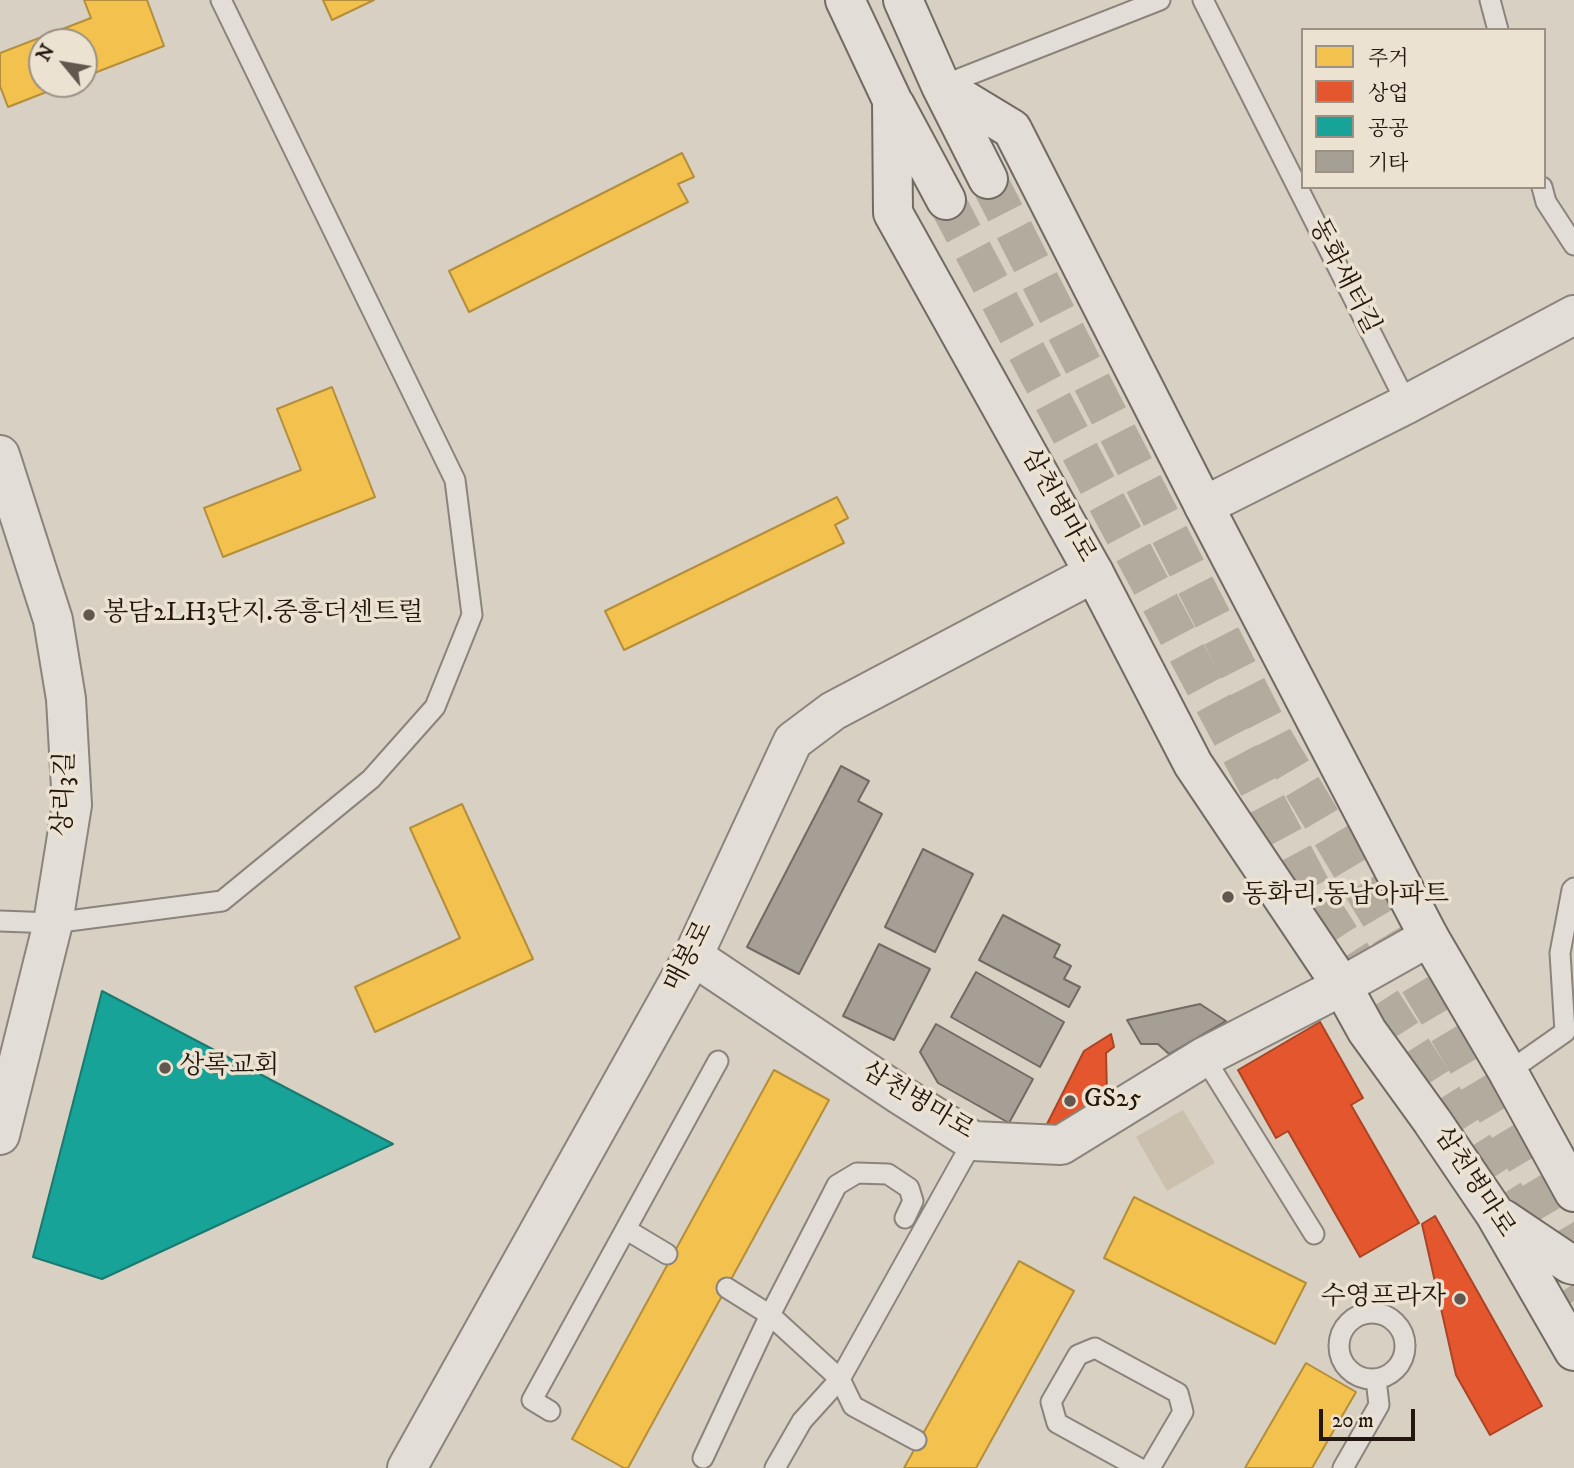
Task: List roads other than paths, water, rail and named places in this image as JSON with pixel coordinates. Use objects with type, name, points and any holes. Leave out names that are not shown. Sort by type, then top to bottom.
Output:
[{"type":"main road","name":"삼천병마로","points":[[845,0],[892,100],[893,213],[1094,573],[1193,764],[1342,986],[1367,1031],[1495,1214],[1574,1350]]},
{"type":"main road","points":[[903,0],[941,86],[988,179]]},
{"type":"main road","points":[[941,86],[1012,129],[1204,506],[1429,937],[1574,1192]]},
{"type":"main road","points":[[892,100],[946,200]]},
{"type":"main road","points":[[1204,506],[1407,404],[1574,314]]},
{"type":"main road","name":"상리3길","points":[[0,455],[53,620],[66,699],[72,805],[53,923],[0,1135]]},
{"type":"main road","name":"매봉로","points":[[407,1468],[693,956],[793,741],[833,711],[1094,573]]},
{"type":"main road","name":"삼천병마로","points":[[693,956],[973,1141],[1061,1145],[1205,1057],[1342,986],[1429,937]]},
{"type":"main road","points":[[1495,1214],[1570,1265],[1574,1265]]},
{"type":"lane","points":[[0,921],[53,923],[222,901],[371,779],[435,707],[472,615],[455,480],[221,0]]},
{"type":"lane","points":[[941,86],[1160,0]]},
{"type":"lane","name":"동화새터길","points":[[1203,0],[1407,404]]},
{"type":"lane","points":[[1490,0],[1497,28]]},
{"type":"lane","points":[[1543,189],[1546,202],[1574,246]]},
{"type":"lane","points":[[1508,1072],[1565,1032],[1560,953],[1574,888]]},
{"type":"lane","points":[[1205,1057],[1314,1234]]},
{"type":"lane","points":[[550,1411],[532,1400],[718,1061]]},
{"type":"lane","points":[[775,1468],[802,1421],[840,1378],[973,1141]]},
{"type":"lane","points":[[703,1458],[770,1315],[837,1185],[857,1173],[888,1174],[909,1188],[913,1201],[905,1218]]},
{"type":"lane","points":[[626,1230],[667,1254]]},
{"type":"lane","points":[[727,1288],[770,1315],[840,1378],[853,1406],[916,1440]]},
{"type":"lane","points":[[1139,1468],[1057,1423],[1051,1402],[1078,1355],[1095,1348],[1178,1393],[1183,1412],[1150,1468]]},
{"type":"lane","points":[[1343,1468],[1380,1405],[1376,1379]]},
{"type":"tunnel","points":[[988,179],[1274,739],[1574,1244]]},
{"type":"tunnel","points":[[946,200],[1323,909],[1574,1301]]},
{"type":"place","name":"봉담2LH3단지.중흥더센트럴","points":[[89,615]]},
{"type":"place","name":"동화리.동남아파트","points":[[1228,897]]},
{"type":"place","name":"상록교회","points":[[165,1068]]},
{"type":"place","name":"GS25","points":[[1070,1101]]},
{"type":"place","name":"수영프라자","points":[[1460,1299]]}]
